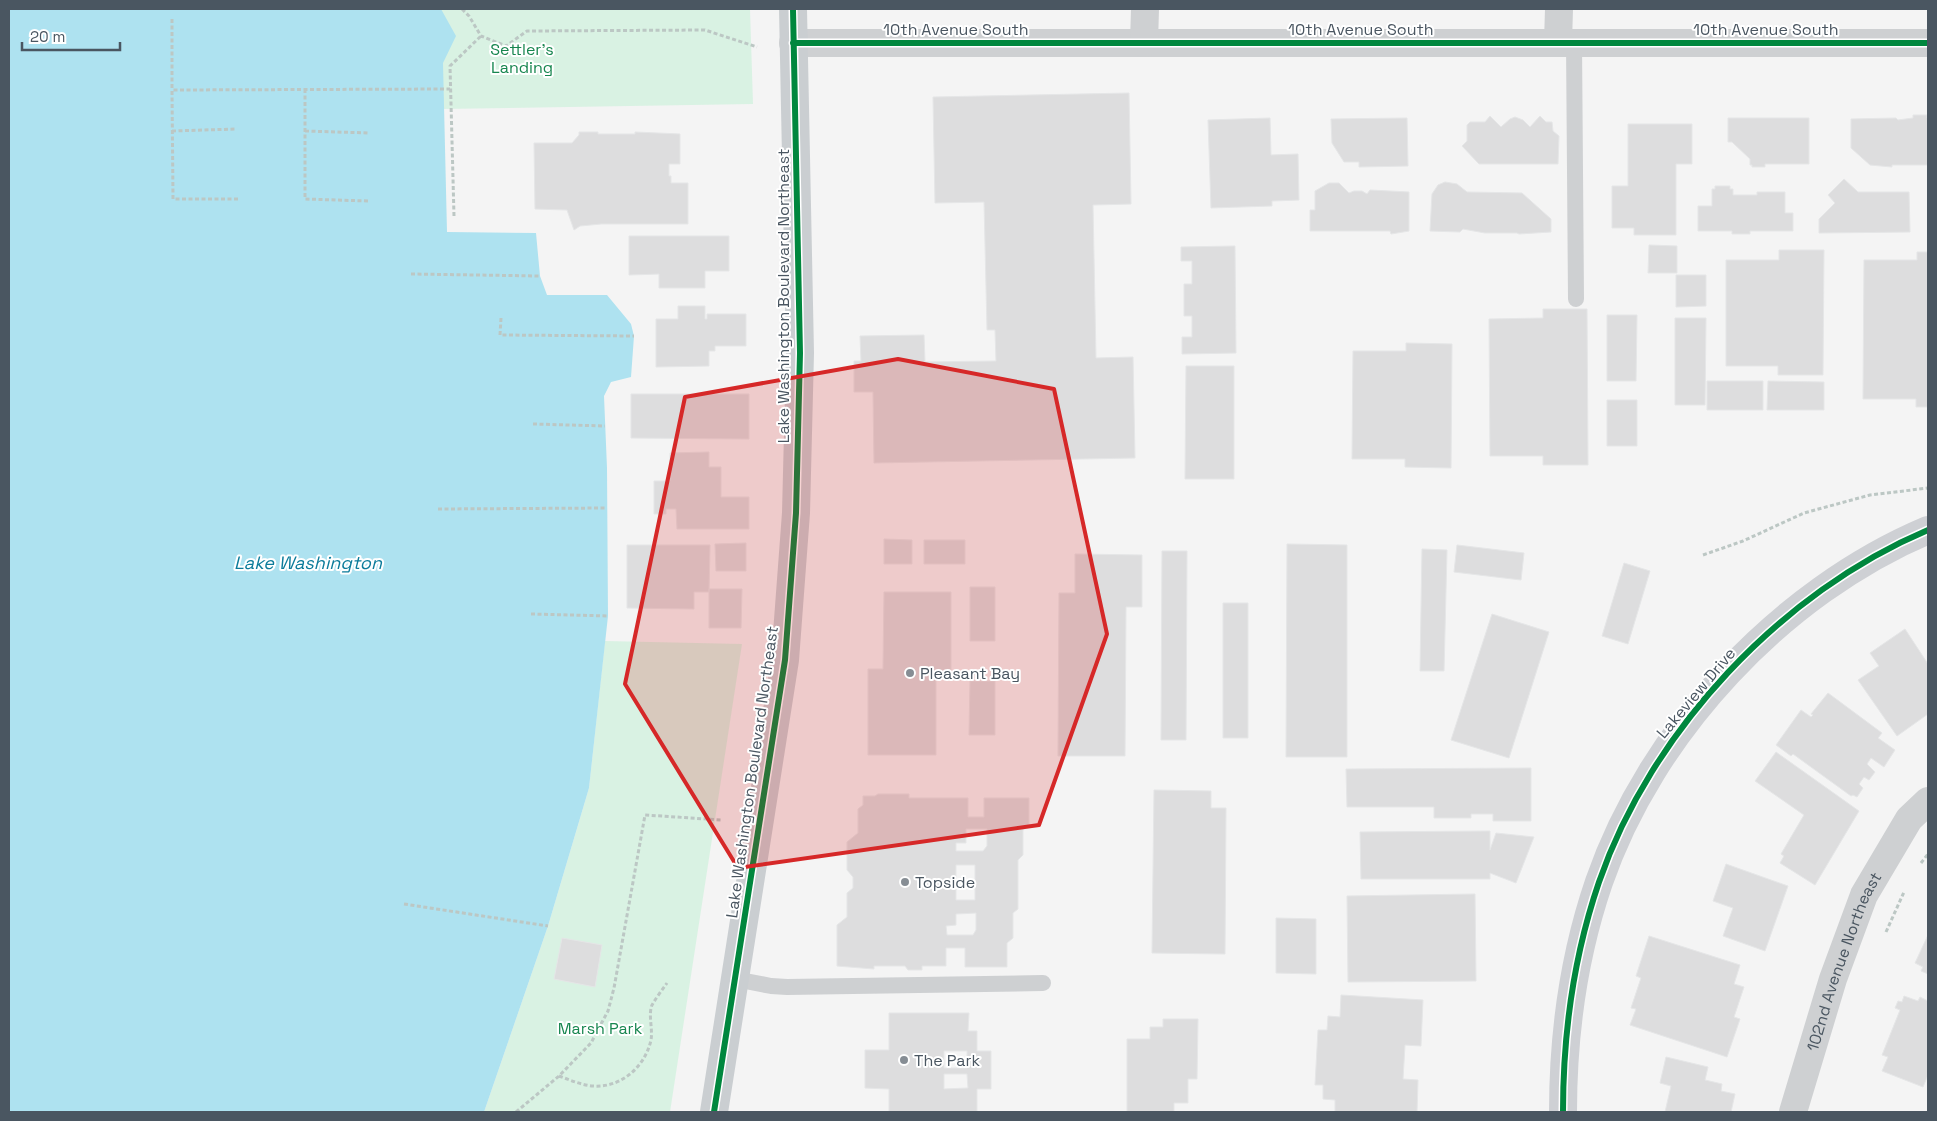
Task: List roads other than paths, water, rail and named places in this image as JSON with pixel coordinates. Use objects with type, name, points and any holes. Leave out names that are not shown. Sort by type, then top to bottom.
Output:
[{"type":"main road","name":"Lake Washington Boulevard Northeast","points":[[714,1112],[785,660],[796,513],[800,353],[793,9]]},
{"type":"street","points":[[1144,43],[1145,9]]},
{"type":"street","points":[[1559,9],[1566,42]]},
{"type":"street","name":"10th Avenue South","points":[[793,43],[1928,43]]},
{"type":"street","name":"Lakeview Drive","points":[[1563,1112],[1563,1076],[1567,1022],[1584,936],[1599,881],[1623,825],[1662,755],[1709,694],[1770,631],[1814,596],[1859,566],[1928,530]]},
{"type":"street","name":"102nd Avenue Northeast","points":[[1794,1112],[1834,980],[1864,895],[1919,810]]},
{"type":"lane","points":[[1566,42],[1576,299]]},
{"type":"lane","points":[[734,979],[787,987],[1042,983]]},
{"type":"water","name":"Lake Washington","points":[[9,9],[441,9],[456,36],[443,63],[447,232],[536,233],[540,276],[547,295],[607,295],[631,324],[634,336],[631,377],[611,382],[604,396],[607,468],[608,616],[589,788],[548,926],[484,1112],[9,1112]]},
{"type":"place","name":"Pleasant Bay","points":[[910,673]]},
{"type":"place","name":"Topside","points":[[905,882]]},
{"type":"place","name":"The Park","points":[[904,1060]]},
{"type":"park label","name":"Settler's Landing","points":[[522,58]]},
{"type":"park label","name":"Marsh Park","points":[[600,1028]]}]
